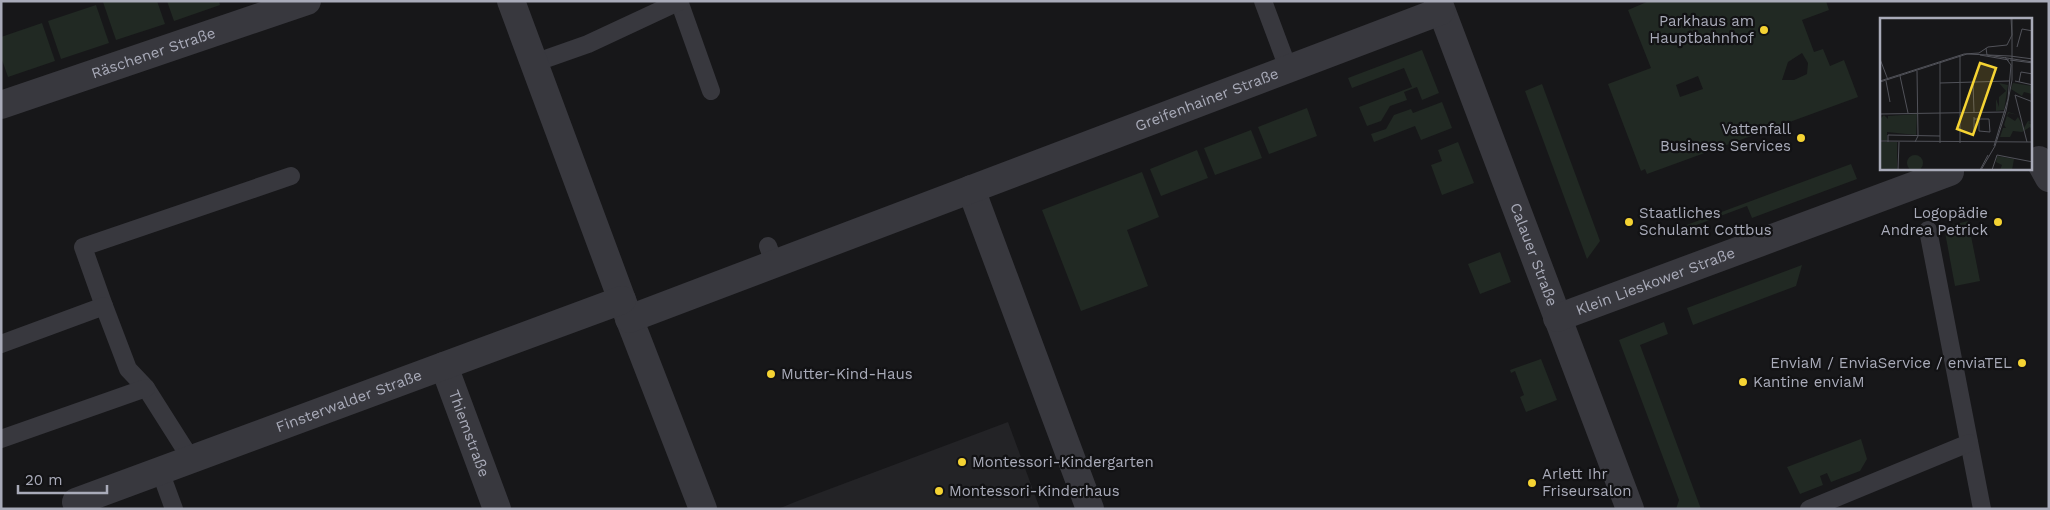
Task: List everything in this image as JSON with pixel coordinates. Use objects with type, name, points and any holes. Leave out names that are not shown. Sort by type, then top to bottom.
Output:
[{"type":"street","name":"Räschener Straße","points":[[1,105],[307,1]]},
{"type":"street","points":[[511,1],[626,310],[703,509]]},
{"type":"street","name":"Greifenhainer Straße","points":[[626,310],[771,254],[970,189],[1288,68],[1440,6]]},
{"type":"street","name":"Calauer Straße","points":[[1440,6],[1630,509]]},
{"type":"street","name":"Klein Lieskower Straße","points":[[1557,318],[1950,172]]},
{"type":"street","points":[[970,189],[1090,509]]},
{"type":"street","name":"Finsterwalder Straße","points":[[76,502],[444,366],[626,310]]},
{"type":"street","name":"Thiemstraße","points":[[444,366],[489,506]]},
{"type":"lane","points":[[534,63],[588,44],[679,1],[711,91]]},
{"type":"lane","points":[[1263,1],[1288,68]]},
{"type":"lane","points":[[191,459],[146,388],[128,369],[83,247],[291,176]]},
{"type":"lane","points":[[1928,230],[1982,509]]},
{"type":"lane","points":[[1,344],[104,306]]},
{"type":"lane","points":[[1,439],[146,388]]},
{"type":"lane","points":[[1808,509],[1969,443]]},
{"type":"lane","points":[[160,471],[174,509]]},
{"type":"shaded area","points":[[157,1],[165,24],[116,40],[103,2]]},
{"type":"shaded area","points":[[167,1],[219,1],[220,5],[174,21]]},
{"type":"shaded area","points":[[1649,1],[1826,1],[1829,10],[1802,20],[1814,52],[1823,49],[1830,66],[1844,60],[1858,97],[1647,174],[1645,169],[1641,171],[1608,84],[1651,68],[1628,10]],"holes":[[[1802,53],[1808,63],[1807,74],[1794,80],[1782,80],[1788,62]],[[1698,76],[1703,89],[1680,97],[1676,85]]]},
{"type":"shaded area","points":[[96,5],[109,43],[61,59],[48,21]]},
{"type":"shaded area","points":[[42,23],[55,61],[8,77],[1,57],[1,37]]},
{"type":"shaded area","points":[[1422,50],[1439,93],[1422,100],[1417,87],[1404,92],[1407,100],[1390,106],[1381,121],[1367,126],[1359,107],[1412,87],[1404,68],[1352,88],[1348,78]]},
{"type":"shaded area","points":[[1542,84],[1600,241],[1587,259],[1525,91]]},
{"type":"shaded area","points":[[1442,102],[1452,128],[1421,140],[1415,126],[1374,142],[1371,134],[1386,129],[1394,115],[1411,109],[1413,113]]},
{"type":"shaded area","points":[[1307,108],[1317,136],[1269,154],[1258,127]]},
{"type":"shaded area","points":[[1251,130],[1262,158],[1215,175],[1204,148]]},
{"type":"shaded area","points":[[1458,142],[1474,183],[1442,195],[1431,165],[1442,161],[1438,150]]},
{"type":"shaded area","points":[[1197,150],[1208,178],[1161,196],[1150,169]]},
{"type":"shaded area","points":[[1851,164],[1857,179],[1752,218],[1747,206],[1667,236],[1665,233]]},
{"type":"shaded area","points":[[1142,172],[1159,217],[1127,230],[1148,286],[1081,311],[1042,210]]},
{"type":"shaded area","points":[[1968,221],[1980,281],[1955,286],[1944,227]]},
{"type":"shaded area","points":[[1500,252],[1511,282],[1480,294],[1468,264]]},
{"type":"shaded area","points":[[1802,265],[1796,286],[1693,325],[1687,308]]},
{"type":"shaded area","points":[[1664,322],[1668,334],[1640,345],[1701,509],[1676,509],[1679,500],[1619,340]]},
{"type":"shaded area","points":[[1541,359],[1557,400],[1526,412],[1520,397],[1524,395],[1515,371],[1511,373],[1510,370]]},
{"type":"shaded area","name":"Montessori-Kindergarten","points":[[1008,422],[1040,509],[778,509],[795,502]]},
{"type":"shaded area","points":[[1861,439],[1867,459],[1860,471],[1831,482],[1827,473],[1820,476],[1823,485],[1800,494],[1787,467]]},
{"type":"place","name":"Parkhaus am Hauptbahnhof","points":[[1764,30]]},
{"type":"place","name":"Vattenfall Business Services","points":[[1801,138]]},
{"type":"place","name":"Staatliches Schulamt Cottbus","points":[[1629,222]]},
{"type":"place","name":"Logopädie Andrea Petrick","points":[[1998,222]]},
{"type":"place","name":"EnviaM / EnviaService / enviaTEL","points":[[2022,363]]},
{"type":"place","name":"Mutter-Kind-Haus","points":[[771,374]]},
{"type":"place","name":"Kantine enviaM","points":[[1743,382]]},
{"type":"place","name":"Montessori-Kindergarten","points":[[962,462]]},
{"type":"place","name":"Arlett Ihr Friseursalon","points":[[1532,483]]},
{"type":"place","name":"Montessori-Kinderhaus","points":[[939,491]]}]
